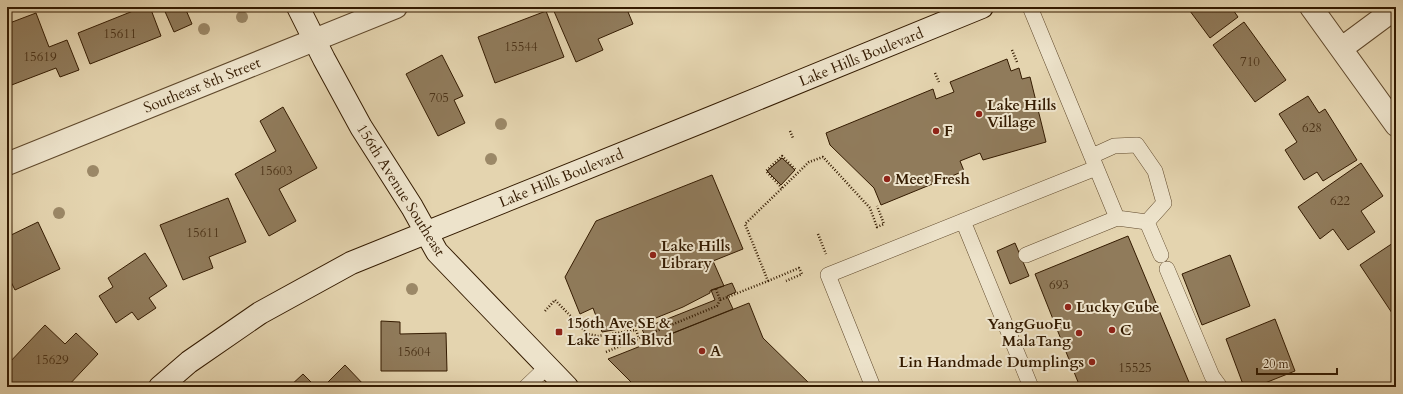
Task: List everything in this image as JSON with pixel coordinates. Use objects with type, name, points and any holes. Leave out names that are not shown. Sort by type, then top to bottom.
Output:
[{"type":"street","name":"156th Avenue Southeast","points":[[298,7],[314,41],[361,127],[412,207],[436,252],[567,387]]},
{"type":"street","name":"Southeast 8th Street","points":[[7,164],[396,7]]},
{"type":"street","name":"Lake Hills Boulevard","points":[[160,387],[189,362],[260,313],[351,263],[982,7]]},
{"type":"street","points":[[1311,7],[1396,125]]},
{"type":"street","points":[[1342,48],[1396,8]]},
{"type":"lane","points":[[1030,7],[1117,218]]},
{"type":"lane","points":[[873,387],[828,275],[963,221],[1094,162],[1114,146],[1137,145],[1155,171],[1164,203],[1148,222]]},
{"type":"lane","points":[[1026,255],[1117,218],[1148,222]]},
{"type":"lane","points":[[963,221],[1031,387]]},
{"type":"lane","points":[[1148,222],[1161,255]]},
{"type":"lane","points":[[1167,269],[1212,376],[1220,387]]},
{"type":"lane","points":[[526,387],[547,367]]},
{"type":"path","points":[[1012,50],[1017,62]]},
{"type":"path","points":[[935,73],[939,82]]},
{"type":"path","points":[[790,131],[793,138]]},
{"type":"path","points":[[782,188],[766,171],[782,156],[796,170]]},
{"type":"path","points":[[768,281],[745,224],[782,188],[787,181],[809,162],[822,157],[870,208],[877,227],[884,224],[877,206]]},
{"type":"path","points":[[818,234],[826,255]]},
{"type":"path","points":[[606,352],[717,306],[720,300],[799,268],[802,274],[786,281]]},
{"type":"path","points":[[716,289],[720,300]]},
{"type":"path","points":[[545,311],[555,300],[588,334],[598,336],[636,330],[639,338]]},
{"type":"building","points":[[143,7],[150,7],[161,36],[90,64],[78,33]]},
{"type":"building","points":[[163,7],[193,7],[186,10],[192,24],[174,32]]},
{"type":"building","points":[[557,7],[626,7],[633,24],[598,39],[603,50],[576,62],[553,9]]},
{"type":"building","points":[[638,7],[649,7],[639,11]]},
{"type":"building","points":[[1187,7],[1231,7],[1238,17],[1210,38]]},
{"type":"building","points":[[546,11],[564,57],[495,83],[478,37]]},
{"type":"building","points":[[36,13],[49,47],[67,40],[79,70],[60,77],[56,68],[9,86],[7,80],[7,24]]},
{"type":"building","points":[[1244,22],[1286,80],[1255,102],[1213,45]]},
{"type":"building","points":[[442,55],[463,96],[454,100],[465,123],[438,136],[406,74]]},
{"type":"building","name":"F","points":[[1007,59],[1011,71],[1019,68],[1022,79],[1030,77],[1046,142],[983,160],[980,153],[960,161],[964,171],[881,205],[874,188],[830,145],[826,133],[933,89],[936,99],[954,92],[950,82]]},
{"type":"building","points":[[1308,96],[1319,113],[1325,109],[1357,160],[1323,181],[1317,172],[1304,180],[1285,150],[1297,142],[1279,114]]},
{"type":"building","points":[[283,107],[317,168],[279,189],[296,221],[269,236],[235,174],[276,151],[260,121]]},
{"type":"building","points":[[782,158],[795,170],[781,185],[767,171]]},
{"type":"building","points":[[1361,163],[1383,196],[1361,211],[1375,232],[1348,250],[1333,229],[1320,239],[1298,207]]},
{"type":"building","name":"Lake Hills Library","points":[[712,175],[743,249],[713,261],[724,286],[710,291],[710,293],[683,307],[636,326],[602,332],[593,308],[580,314],[565,277],[596,221]]},
{"type":"building","points":[[228,198],[246,242],[209,257],[213,268],[183,280],[160,225]]},
{"type":"building","points":[[38,222],[60,269],[15,290],[7,274],[7,237]]},
{"type":"building","name":"C","points":[[1128,236],[1191,387],[1080,387],[1035,274]]},
{"type":"building","points":[[1396,241],[1396,319],[1360,265]]},
{"type":"building","points":[[1015,243],[1029,276],[1010,284],[997,251]]},
{"type":"building","points":[[145,253],[167,286],[149,298],[156,308],[138,320],[132,312],[116,323],[99,296],[113,287],[108,278]]},
{"type":"building","points":[[1230,255],[1250,306],[1202,325],[1182,274]]},
{"type":"building","points":[[732,283],[736,292],[727,296],[733,309],[648,343],[642,329],[715,300],[711,290]]},
{"type":"building","name":"A","points":[[749,303],[763,338],[813,387],[636,387],[608,359]]},
{"type":"building","points":[[1275,319],[1295,371],[1255,387],[1244,387],[1226,339]]},
{"type":"building","points":[[381,321],[400,322],[400,334],[446,333],[447,371],[381,371]]},
{"type":"building","points":[[45,325],[65,344],[76,333],[98,354],[67,387],[11,387],[7,383],[7,365]]},
{"type":"building","points":[[345,365],[366,387],[323,387]]},
{"type":"building","points":[[303,374],[316,387],[289,387]]},
{"type":"building","points":[[1319,383],[1321,387],[1310,387]]},
{"type":"place","name":"Lake Hills Village","points":[[979,114]]},
{"type":"place","name":"F","points":[[936,131]]},
{"type":"place","name":"Meet Fresh","points":[[887,179]]},
{"type":"place","name":"Lake Hills Library","points":[[653,255]]},
{"type":"place","name":"Lucky Cube","points":[[1068,307]]},
{"type":"place","name":"C","points":[[1112,330]]},
{"type":"place","name":"156th Ave SE & Lake Hills Blvd","points":[[559,332]]},
{"type":"place","name":"YangGuoFu MalaTang","points":[[1079,333]]},
{"type":"place","name":"A","points":[[702,351]]},
{"type":"place","name":"Lin Handmade Dumplings","points":[[1092,362]]}]
